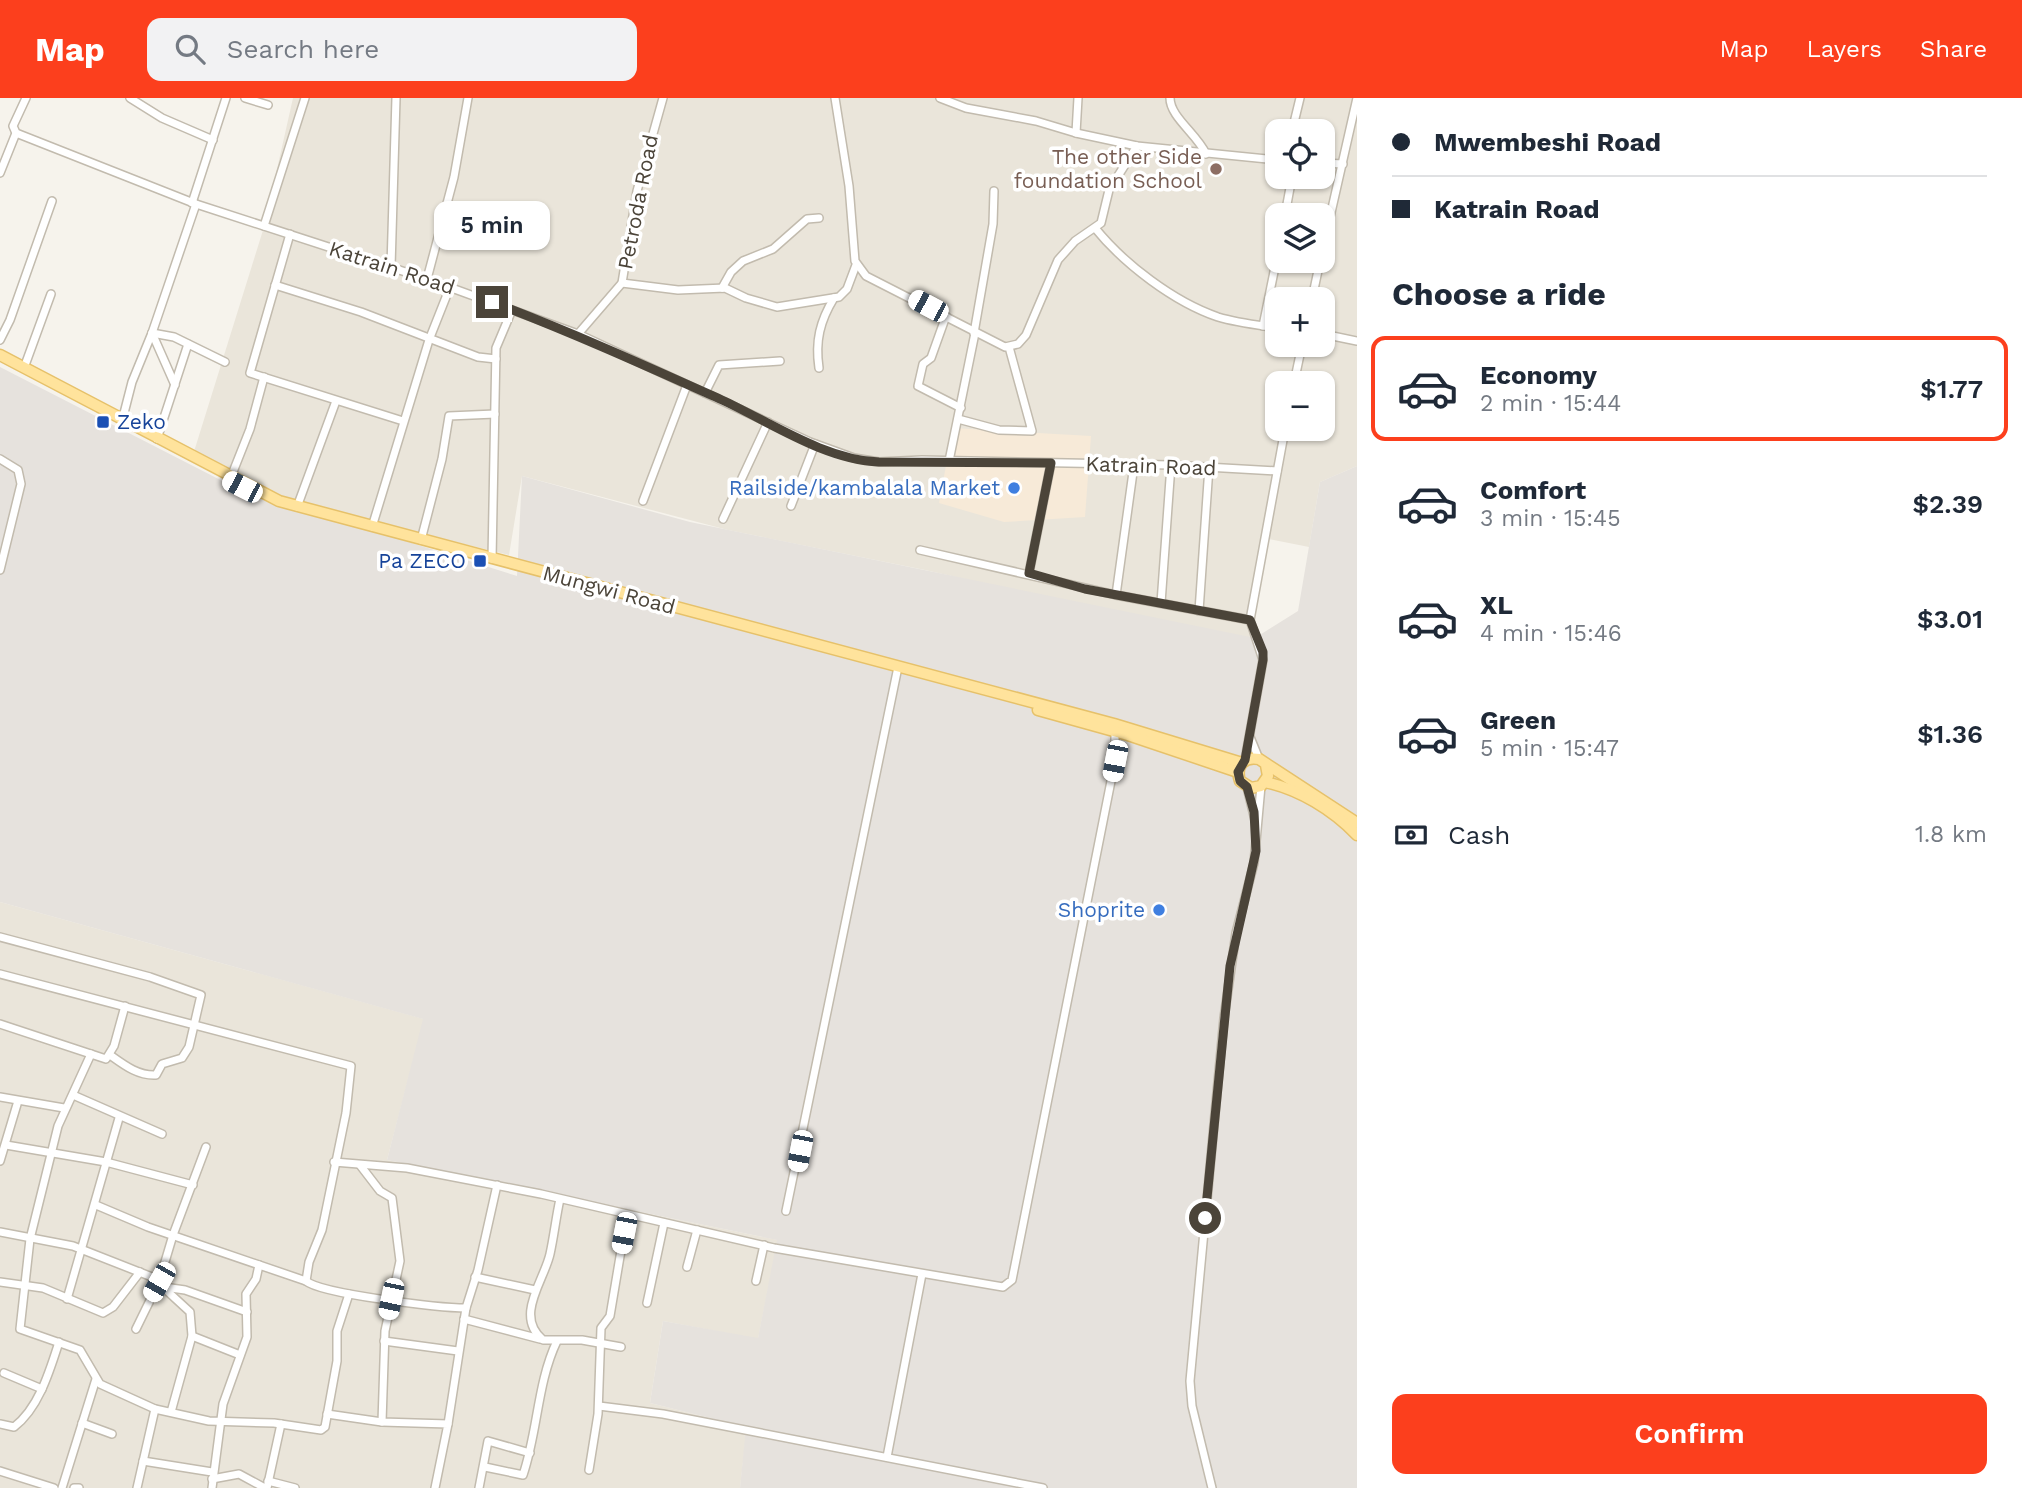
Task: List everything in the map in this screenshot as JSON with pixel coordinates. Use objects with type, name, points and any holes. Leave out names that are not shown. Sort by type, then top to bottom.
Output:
[{"type":"main road","name":"Mungwi Road","points":[[0,355],[268,496],[297,506],[1242,765]]},
{"type":"main road","name":"Mungwi Road","points":[[0,362],[265,499],[293,510],[1102,721],[1242,765]]},
{"type":"main road","points":[[1263,762],[1268,775],[1263,784]]},
{"type":"main road","points":[[1357,823],[1332,804],[1263,762],[1242,765],[1240,781],[1247,787],[1263,784],[1280,786],[1316,803],[1357,835]]},
{"type":"street","points":[[0,173],[16,133],[13,126],[26,98]]},
{"type":"street","points":[[130,98],[162,118],[213,140]]},
{"type":"street","points":[[122,421],[132,382],[152,332],[226,98]]},
{"type":"street","points":[[245,98],[268,105]]},
{"type":"street","points":[[264,226],[305,98]]},
{"type":"street","points":[[391,267],[396,98]]},
{"type":"street","points":[[427,279],[454,177],[468,98]]},
{"type":"street","name":"Petroda Road","points":[[578,334],[622,283],[637,191],[655,118],[663,98]]},
{"type":"street","points":[[622,283],[678,290],[722,288],[777,306],[834,298],[846,292],[856,265],[849,186],[835,98]]},
{"type":"street","points":[[940,98],[965,108],[1036,121],[1137,146],[1265,159]]},
{"type":"street","points":[[1076,133],[1078,98]]},
{"type":"street","points":[[1170,98],[1172,111],[1193,132],[1206,154]]},
{"type":"street","points":[[1295,119],[1300,98]]},
{"type":"street","points":[[1334,203],[1357,98]]},
{"type":"street","name":"Katrain Road","points":[[16,133],[194,204],[427,279],[578,334],[815,444],[872,462],[949,460],[1171,465],[1277,471]]},
{"type":"street","points":[[856,265],[866,276],[975,333],[1009,347],[1018,344],[1026,335],[1058,260],[1075,241],[1103,220],[1109,190],[1137,146]]},
{"type":"street","points":[[1335,164],[1343,164]]},
{"type":"street","points":[[949,460],[975,333],[993,224],[994,191]]},
{"type":"street","points":[[0,340],[10,320],[52,201]]},
{"type":"street","points":[[722,288],[731,272],[743,261],[774,249],[807,219],[819,218]]},
{"type":"street","points":[[1095,228],[1116,251],[1151,278],[1217,316],[1263,326],[1274,273]]},
{"type":"street","points":[[290,234],[250,371],[404,421]]},
{"type":"street","points":[[275,285],[361,312],[478,357],[496,359]]},
{"type":"street","points":[[372,527],[429,340],[450,287]]},
{"type":"street","points":[[24,368],[51,294]]},
{"type":"street","points":[[819,368],[817,342],[823,316],[834,298]]},
{"type":"street","points":[[492,559],[496,359],[498,341],[512,310]]},
{"type":"street","points":[[946,316],[931,358],[923,364],[918,384],[961,408]]},
{"type":"street","points":[[152,332],[188,344],[225,362]]},
{"type":"street","points":[[152,332],[175,385]]},
{"type":"street","points":[[1335,336],[1357,341]]},
{"type":"street","points":[[157,439],[188,344]]},
{"type":"street","points":[[958,419],[999,430],[1032,431],[1009,347]]},
{"type":"street","points":[[705,393],[719,365],[780,361]]},
{"type":"street","points":[[231,477],[250,429],[264,377]]},
{"type":"street","points":[[643,501],[687,386]]},
{"type":"street","points":[[297,506],[336,401]]},
{"type":"street","points":[[421,540],[449,416],[495,414]]},
{"type":"street","points":[[723,519],[768,422]]},
{"type":"street","points":[[1242,765],[1263,660],[1263,652],[1250,620],[1283,441]]},
{"type":"street","points":[[791,506],[815,444]]},
{"type":"street","points":[[0,459],[18,470],[21,484],[0,570]]},
{"type":"street","points":[[1029,573],[1051,463]]},
{"type":"street","points":[[1116,595],[1134,465]]},
{"type":"street","points":[[1161,603],[1171,465]]},
{"type":"street","points":[[1199,611],[1209,467]]},
{"type":"street","points":[[920,550],[1116,595],[1250,620]]},
{"type":"street","points":[[786,1211],[897,669]]},
{"type":"street","points":[[334,1162],[393,1165],[497,1185],[764,1245],[1003,1287],[1013,1280],[1115,761],[1115,732]]},
{"type":"street","points":[[1248,733],[1263,762]]},
{"type":"street","points":[[1212,1488],[1192,1406],[1190,1381],[1224,1018],[1236,933],[1254,863],[1256,824],[1263,784]]},
{"type":"street","points":[[1247,787],[1256,824]]},
{"type":"street","points":[[0,937],[150,977],[201,995],[196,1024],[182,1058],[162,1064],[156,1075],[129,1069],[110,1055]]},
{"type":"street","points":[[0,974],[351,1066],[346,1113],[322,1230],[309,1262],[306,1281]]},
{"type":"street","points":[[0,1024],[106,1059],[110,1055],[125,1006]]},
{"type":"street","points":[[91,1054],[64,1108],[30,1239],[20,1329],[85,1354],[96,1379],[110,1390],[155,1409],[219,1422],[281,1424],[324,1430],[337,1361],[337,1331],[349,1294]]},
{"type":"street","points":[[72,1095],[162,1135]]},
{"type":"street","points":[[0,1097],[64,1108]]},
{"type":"street","points":[[0,1161],[18,1101]]},
{"type":"street","points":[[67,1299],[119,1118]]},
{"type":"street","points":[[6,1145],[106,1162],[192,1185]]},
{"type":"street","points":[[136,1329],[161,1285],[173,1235],[206,1147]]},
{"type":"street","points":[[360,1165],[380,1191],[392,1198],[400,1261],[384,1341],[386,1369],[382,1422]]},
{"type":"street","points":[[435,1488],[466,1308],[497,1185]]},
{"type":"street","points":[[540,1339],[530,1316],[535,1290],[545,1273],[560,1199]]},
{"type":"street","points":[[96,1205],[173,1235],[349,1294],[446,1309],[466,1308]]},
{"type":"street","points":[[589,1470],[599,1406],[601,1328],[610,1315],[627,1214]]},
{"type":"street","points":[[647,1303],[664,1223]]},
{"type":"street","points":[[687,1267],[697,1230]]},
{"type":"street","points":[[0,1232],[82,1250],[140,1272],[161,1285],[174,1301],[190,1312],[192,1336],[172,1412]]},
{"type":"street","points":[[757,1281],[764,1245]]},
{"type":"street","points":[[212,1488],[219,1422],[229,1381],[247,1337],[246,1294],[256,1279],[259,1265]]},
{"type":"street","points":[[0,1282],[43,1288],[94,1311],[108,1311],[140,1272]]},
{"type":"street","points":[[887,1457],[922,1274]]},
{"type":"street","points":[[475,1277],[535,1290]]},
{"type":"street","points":[[161,1285],[185,1290],[247,1312]]},
{"type":"street","points":[[464,1319],[540,1339],[602,1343],[621,1347]]},
{"type":"street","points":[[192,1336],[240,1355]]},
{"type":"street","points":[[384,1341],[458,1351]]},
{"type":"street","points":[[485,1467],[521,1476],[530,1452],[543,1382],[557,1341]]},
{"type":"street","points":[[0,1424],[16,1426],[41,1389],[59,1342]]},
{"type":"street","points":[[4,1373],[41,1389]]},
{"type":"street","points":[[62,1488],[96,1379]]},
{"type":"street","points":[[599,1406],[663,1414],[1043,1488]]},
{"type":"street","points":[[137,1488],[155,1409]]},
{"type":"street","points":[[327,1414],[382,1422],[448,1424]]},
{"type":"street","points":[[82,1423],[112,1434]]},
{"type":"street","points":[[267,1486],[281,1424]]},
{"type":"street","points":[[479,1488],[488,1441],[530,1452]]},
{"type":"street","points":[[143,1461],[212,1475],[239,1474],[267,1486],[295,1488]]},
{"type":"street","points":[[0,1471],[54,1488]]},
{"type":"shaded area","points":[[293,98],[1357,98],[1357,466],[1320,482],[1309,547],[1263,538],[1248,607],[1262,646],[925,570],[728,530],[522,476],[509,555],[268,496],[192,458],[264,227]]},
{"type":"shaded area","points":[[0,367],[236,488],[517,576],[522,476],[690,522],[1255,638],[1298,611],[1320,482],[1357,466],[1357,1488],[740,1488],[746,1427],[650,1403],[663,1321],[758,1338],[777,1240],[387,1160],[423,1019],[0,902]]},
{"type":"shaded area","name":"Railside/kambalala Market","points":[[953,428],[1091,436],[1085,517],[1004,522],[939,503]]},
{"type":"shaded area","points":[[0,902],[424,1019],[387,1160],[778,1240],[758,1339],[663,1321],[650,1403],[747,1427],[740,1488],[0,1488]]},
{"type":"place","name":"The other Side foundation School","points":[[1216,169]]},
{"type":"place","name":"Zeko","points":[[103,422]]},
{"type":"place","name":"Railside/kambalala Market","points":[[1014,488]]},
{"type":"place","name":"Pa ZECO","points":[[480,561]]},
{"type":"place","name":"Shoprite","points":[[1159,910]]},
{"type":"route","points":[[492,302],[578,334],[810,442],[854,458],[872,462],[949,460],[1051,463],[1029,573],[1107,594],[1250,620],[1252,631],[1263,652],[1263,660],[1245,760],[1240,765],[1238,777],[1247,787],[1254,812],[1256,851],[1230,966],[1205,1218]]}]
